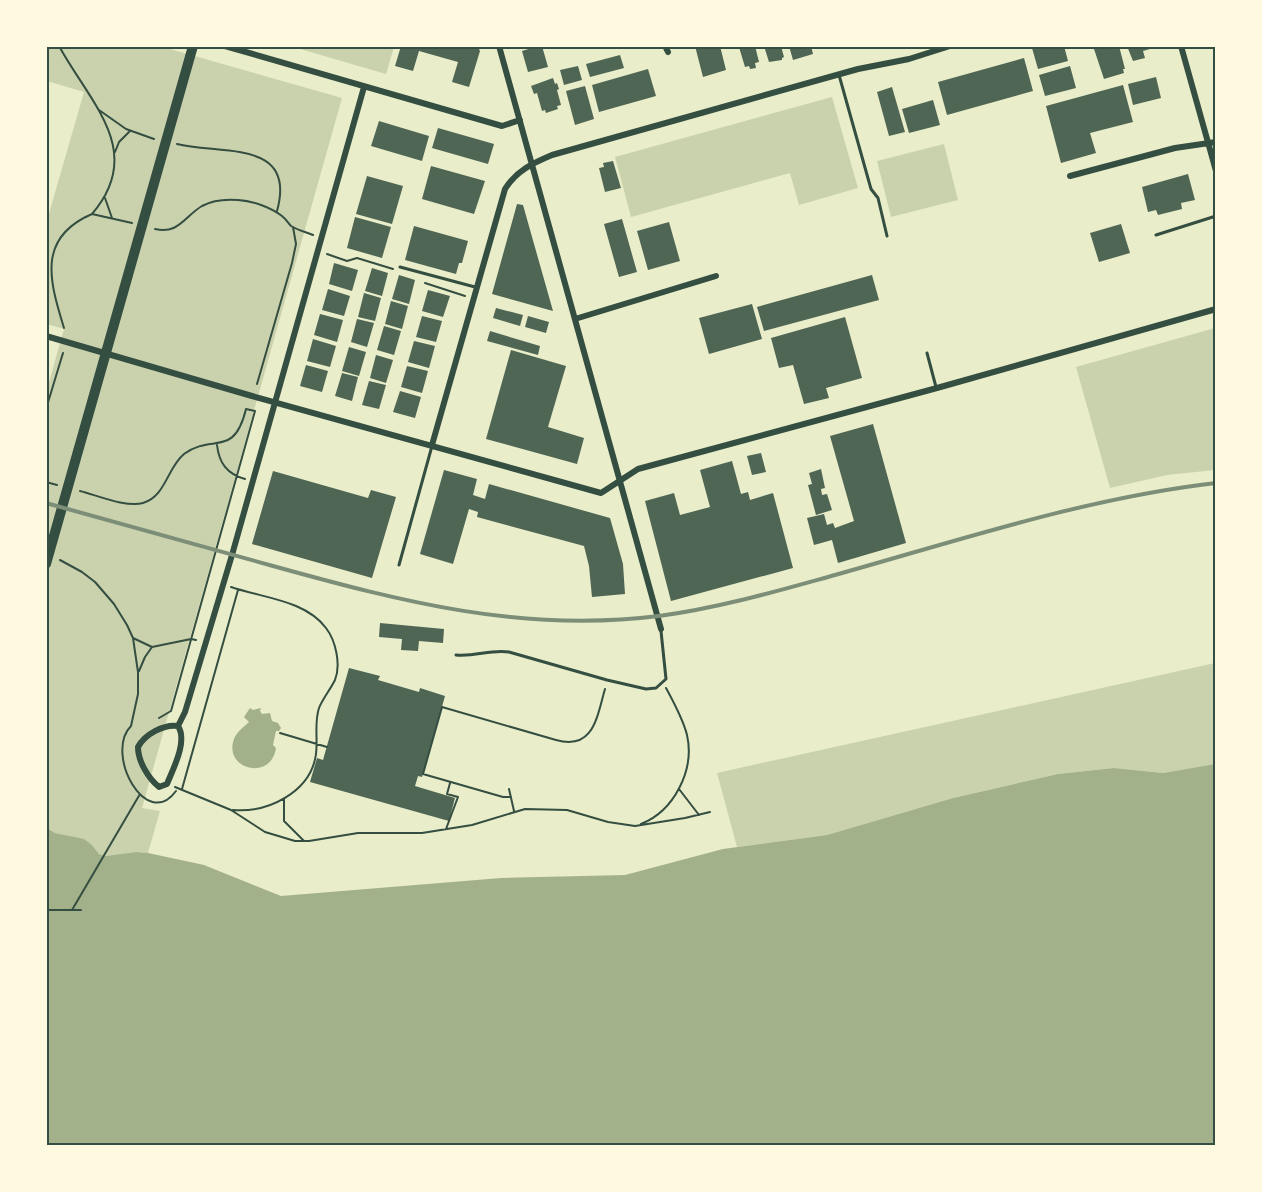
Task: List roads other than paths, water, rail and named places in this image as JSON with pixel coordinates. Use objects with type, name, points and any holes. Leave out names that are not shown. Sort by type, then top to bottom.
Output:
[{"type":"main road","points":[[46,564],[193,46]]},
{"type":"street","points":[[225,46],[502,126],[520,120]]},
{"type":"street","points":[[499,46],[660,629]]},
{"type":"street","points":[[432,445],[505,189],[511,180],[532,163],[552,155],[858,69],[909,59],[950,46]]},
{"type":"street","points":[[1181,46],[1215,171]]},
{"type":"street","points":[[178,726],[185,712],[223,585],[364,87]]},
{"type":"street","points":[[1070,176],[1174,148],[1215,142]]},
{"type":"street","points":[[575,319],[716,276]]},
{"type":"street","points":[[46,336],[601,493],[638,469],[937,388],[1215,309]]},
{"type":"street","points":[[167,725],[178,726],[181,730],[181,741],[172,771],[167,784],[159,787],[142,765],[138,747],[146,737],[167,725]]},
{"type":"lane","points":[[839,75],[871,189],[878,198],[887,236]]},
{"type":"lane","points":[[1156,235],[1215,216]]},
{"type":"lane","points":[[400,267],[477,288]]},
{"type":"lane","points":[[927,353],[937,388]]},
{"type":"lane","points":[[399,565],[432,445]]},
{"type":"lane","points":[[456,655],[469,656],[498,650],[607,680],[656,688],[664,683],[666,673],[660,629]]},
{"type":"railway","points":[[46,503],[321,579],[416,602],[511,617],[608,620],[659,616],[726,604],[1071,509],[1216,483]]}]
